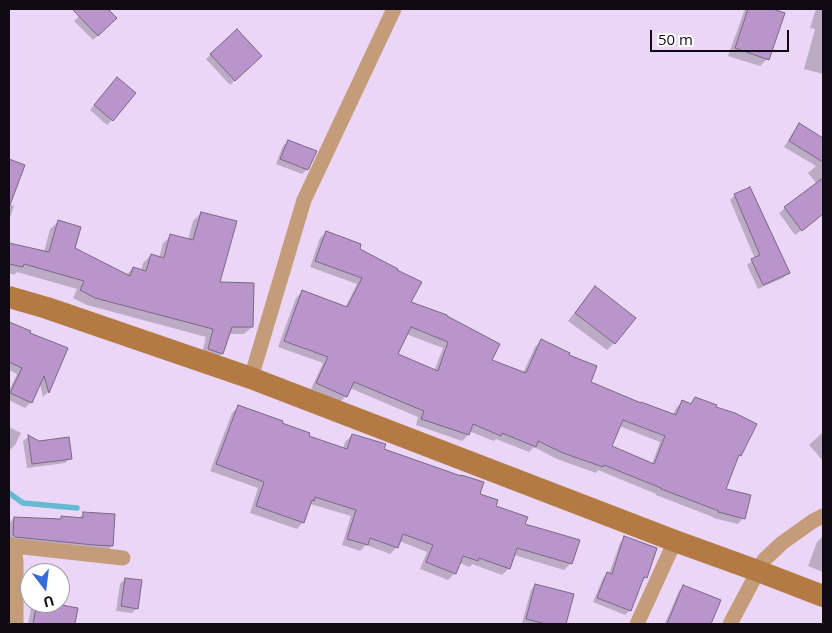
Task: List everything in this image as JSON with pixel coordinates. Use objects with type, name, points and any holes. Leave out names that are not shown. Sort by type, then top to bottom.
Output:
[{"type":"street","points":[[251,378],[304,200],[394,9]]},
{"type":"street","points":[[9,297],[47,308],[251,378],[823,596]]},
{"type":"street","points":[[730,624],[764,560],[782,543],[823,516]]},
{"type":"street","points":[[637,624],[675,541]]},
{"type":"street","points":[[16,624],[16,562],[12,545],[122,558]]},
{"type":"building","points":[[72,9],[108,9],[117,18],[98,36]]},
{"type":"building","points":[[748,9],[773,9],[785,13],[769,60],[735,48]]},
{"type":"building","points":[[237,29],[262,56],[235,81],[210,54]]},
{"type":"building","points":[[117,77],[136,93],[113,121],[94,105]]},
{"type":"building","points":[[799,123],[823,138],[823,162],[789,141]]},
{"type":"building","points":[[288,140],[317,151],[308,170],[280,159]]},
{"type":"building","points":[[9,159],[25,165],[10,205],[9,205]]},
{"type":"building","points":[[823,178],[823,214],[802,231],[784,207]]},
{"type":"building","points":[[750,187],[790,273],[763,285],[751,259],[760,255],[734,194]]},
{"type":"building","points":[[201,212],[237,221],[220,282],[254,283],[253,327],[232,327],[223,354],[208,349],[213,329],[95,298],[80,290],[84,281],[24,264],[23,267],[9,264],[9,243],[49,252],[58,220],[81,227],[75,248],[130,276],[133,267],[146,271],[151,254],[164,258],[170,234],[193,240]]},
{"type":"building","points":[[326,231],[361,244],[360,249],[422,282],[411,302],[447,315],[500,344],[492,360],[526,373],[541,339],[570,353],[569,355],[597,366],[591,382],[641,403],[676,415],[682,400],[691,404],[695,397],[757,424],[741,456],[739,455],[726,489],[751,495],[745,519],[718,512],[604,465],[603,467],[563,453],[538,441],[536,447],[502,433],[501,436],[473,424],[469,435],[421,419],[424,411],[354,382],[347,397],[316,383],[328,357],[284,341],[302,290],[347,307],[362,278],[315,261]],"holes":[[[411,327],[448,342],[438,371],[398,354]],[[623,420],[665,436],[654,464],[612,446]]]},
{"type":"building","points":[[595,286],[636,318],[615,344],[575,313]]},
{"type":"building","points":[[9,322],[31,331],[30,333],[68,348],[49,393],[44,376],[32,403],[10,393],[22,368],[9,362]]},
{"type":"building","points":[[238,405],[283,421],[282,423],[310,433],[309,436],[347,449],[352,434],[386,444],[384,449],[461,476],[484,482],[480,494],[498,500],[496,506],[528,517],[525,524],[580,540],[572,564],[517,548],[510,569],[479,558],[478,561],[463,556],[456,574],[426,562],[433,545],[403,534],[398,548],[370,538],[368,545],[347,539],[356,510],[315,497],[314,501],[312,500],[304,523],[256,506],[264,482],[216,464]]},
{"type":"building","points":[[28,435],[39,441],[69,437],[72,459],[32,464]]},
{"type":"building","points":[[83,512],[115,514],[113,546],[16,537],[13,535],[14,517],[61,519],[61,516],[83,518]]},
{"type":"building","points":[[624,536],[657,548],[647,578],[644,577],[631,611],[597,598],[607,572],[612,574]]},
{"type":"building","points":[[125,578],[142,580],[138,609],[121,606]]},
{"type":"building","points":[[535,584],[574,594],[566,624],[546,624],[526,619]]},
{"type":"building","points":[[683,585],[721,600],[711,624],[667,624]]},
{"type":"building","points":[[70,607],[78,608],[75,624],[33,624],[35,613],[70,613]]},
{"type":"waterway","points":[[9,493],[23,503],[77,508]]}]
